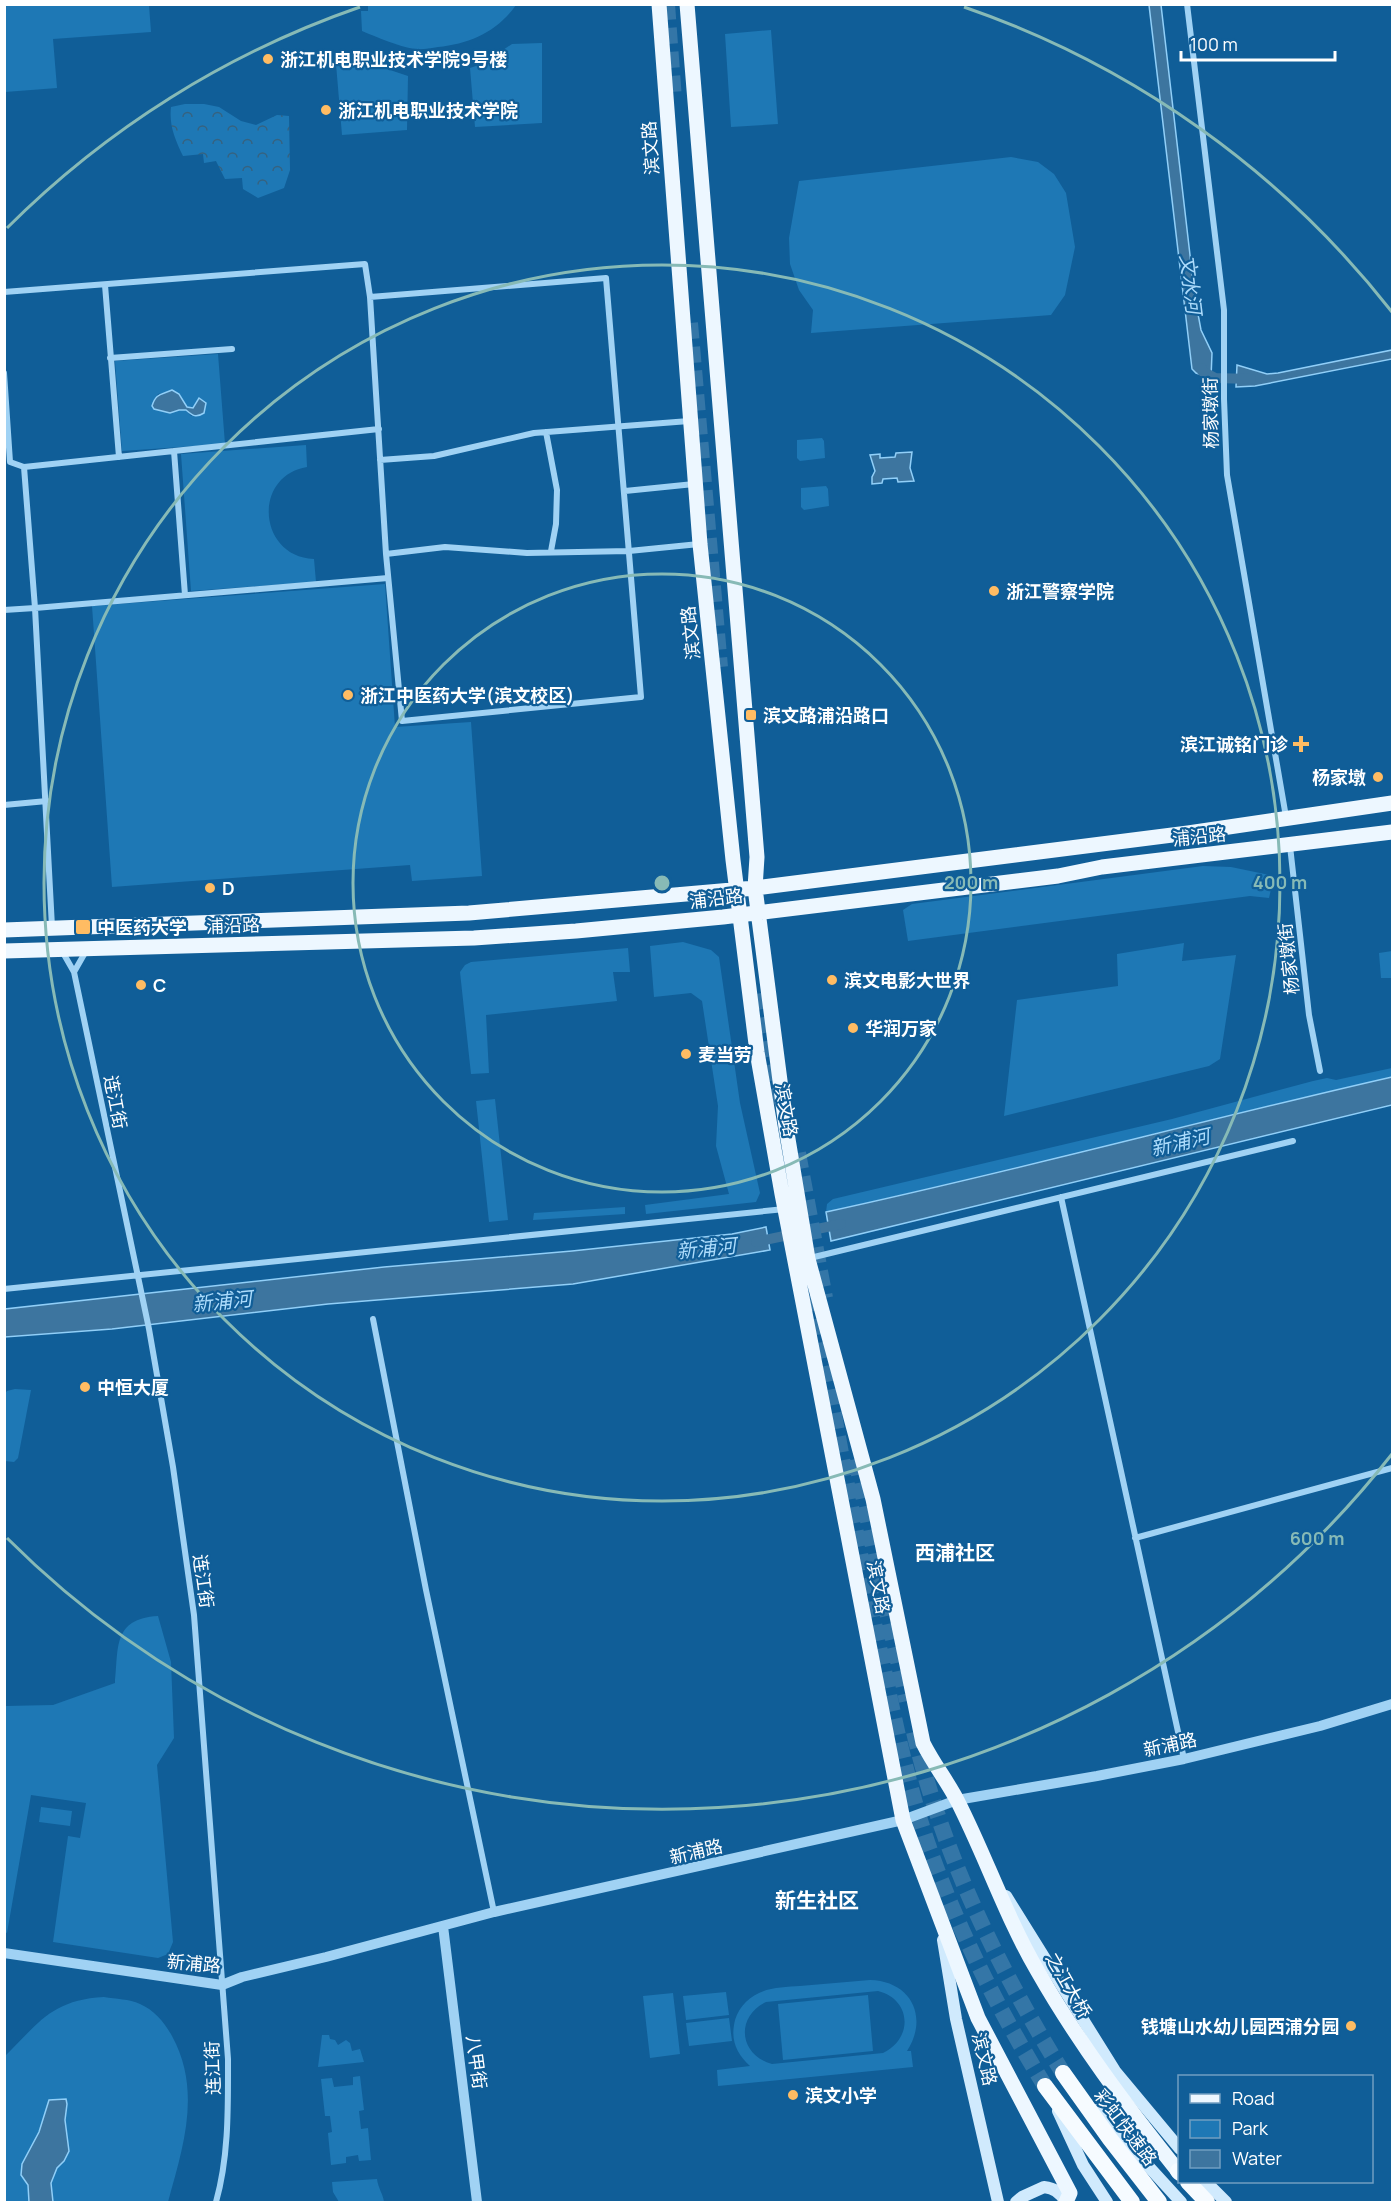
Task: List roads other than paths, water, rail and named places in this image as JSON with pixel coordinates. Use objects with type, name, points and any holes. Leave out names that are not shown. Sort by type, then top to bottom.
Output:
[{"type":"highway","name":"彩虹快速路","points":[[1063,2073],[1159,2202]]},
{"type":"highway","points":[[1048,2093],[1132,2202]]},
{"type":"highway","points":[[1190,2183],[1208,2202]]},
{"type":"main road","name":"滨文路","points":[[659,4],[694,484],[737,889],[757,1052],[782,1194],[792,1205]]},
{"type":"main road","name":"滨文路","points":[[687,4],[757,857],[755,888],[792,1205],[903,1820],[944,1942],[956,2019],[998,2202]]},
{"type":"main road","name":"浦沿路","points":[[4,930],[469,913],[755,888],[1188,833],[1392,803]]},
{"type":"main road","name":"浦沿路","points":[[4,951],[474,938],[633,927],[1058,876],[1102,867],[1392,832]]},
{"type":"main road","name":"滨文路","points":[[801,1260],[873,1499],[923,1743],[934,1766],[957,1800]]},
{"type":"main road","name":"之江大桥","points":[[957,1800],[1036,1969],[1082,2045],[1119,2097],[1178,2170]]},
{"type":"main road","points":[[986,1863],[1115,2071],[1178,2148]]},
{"type":"main road","points":[[926,1884],[978,2018],[1070,2193],[1066,2202]]},
{"type":"main road","points":[[1063,2073],[1180,2202]]},
{"type":"main road","points":[[1048,2093],[1083,2165],[1107,2202]]},
{"type":"main road","points":[[1208,2183],[1226,2202]]},
{"type":"main road","points":[[1016,2202],[1044,2187],[1058,2192],[1066,2202]]},
{"type":"street","name":"杨家墩街","points":[[1187,4],[1224,310],[1227,475],[1286,817]]},
{"type":"street","points":[[4,292],[365,264],[370,297],[386,554],[402,722],[641,697],[606,278],[370,297]]},
{"type":"street","points":[[105,285],[119,456]]},
{"type":"street","points":[[110,358],[232,349]]},
{"type":"street","points":[[4,373],[7,463],[24,467],[379,429]]},
{"type":"street","points":[[380,460],[434,456],[534,433],[689,421]]},
{"type":"street","points":[[546,432],[557,490],[556,524],[551,551]]},
{"type":"street","points":[[174,451],[185,595]]},
{"type":"street","points":[[24,467],[47,801],[52,928]]},
{"type":"street","points":[[625,491],[694,484]]},
{"type":"street","points":[[386,554],[445,548],[527,553],[629,551],[700,544]]},
{"type":"street","points":[[4,610],[388,578]]},
{"type":"street","points":[[4,805],[47,801]]},
{"type":"street","name":"杨家墩街","points":[[1290,844],[1309,1016],[1320,1071]]},
{"type":"street","name":"连江街","points":[[62,950],[74,972],[149,1329],[173,1467],[194,1615],[228,2059],[228,2128],[216,2202]]},
{"type":"street","points":[[74,972],[87,950]]},
{"type":"street","points":[[801,1260],[1293,1141]]},
{"type":"street","points":[[1061,1197],[1184,1759]]},
{"type":"street","points":[[4,1289],[792,1205]]},
{"type":"street","points":[[373,1319],[423,1578],[494,1912]]},
{"type":"street","points":[[1135,1538],[1392,1468]]},
{"type":"street","name":"新浦路","points":[[4,1953],[222,1985],[242,1977],[494,1912],[903,1820],[957,1800],[1184,1759],[1320,1726],[1392,1704]]},
{"type":"street","name":"八甲街","points":[[443,1926],[477,2202]]},
{"type":"water","points":[[1149,5],[1161,5],[1195,298],[1201,330],[1212,353],[1211,378],[1196,373],[1192,369]]},
{"type":"water","points":[[1392,350],[1392,359],[1255,386],[1236,387],[1237,365],[1267,374],[1278,373]]},
{"type":"water","points":[[172,390],[179,394],[187,407],[193,408],[199,398],[206,403],[204,413],[197,416],[186,410],[170,413],[154,409],[152,406],[157,397]]},
{"type":"water","points":[[912,452],[910,468],[914,481],[898,482],[897,478],[883,479],[882,483],[872,484],[875,471],[870,455],[880,454],[880,458],[895,457],[896,453]]},
{"type":"water","points":[[1392,1077],[1392,1105],[831,1241],[826,1212],[968,1180]]},
{"type":"water","points":[[766,1227],[770,1250],[573,1284],[328,1304],[112,1329],[5,1337],[5,1309],[384,1267],[572,1251],[732,1234]]},
{"type":"water","points":[[66,2099],[65,2120],[69,2151],[57,2168],[51,2183],[53,2202],[29,2202],[28,2185],[21,2175],[22,2164],[39,2132],[49,2100]]},
{"type":"waterway","name":"文水河","points":[[1202,368],[1202,371],[1215,378],[1251,379]]},
{"type":"waterway","name":"新浦河","points":[[756,1242],[841,1224]]},
{"type":"tunnel","points":[[667,4],[674,99]]},
{"type":"tunnel","points":[[690,323],[720,667]]},
{"type":"tunnel","points":[[756,994],[777,1107]]},
{"type":"tunnel","points":[[798,1153],[825,1298]]},
{"type":"tunnel","points":[[812,1295],[870,1603],[910,1786],[936,1867],[972,1952],[999,2006],[1045,2086]]},
{"type":"tunnel","points":[[856,1459],[907,1701]]},
{"type":"tunnel","points":[[914,1732],[940,1822],[956,1866],[1016,1992],[1063,2073]]},
{"type":"place","name":"浙江机电职业技术学院9号楼","points":[[268,59]]},
{"type":"place","name":"浙江机电职业技术学院","points":[[326,110]]},
{"type":"place","name":"浙江警察学院","points":[[994,591]]},
{"type":"place","name":"浙江中医药大学(滨文校区)","points":[[348,695]]},
{"type":"place","name":"滨文路浦沿路口","points":[[751,715]]},
{"type":"place","name":"滨江诚铭门诊","points":[[1301,744]]},
{"type":"place","name":"杨家墩","points":[[1378,777]]},
{"type":"place","name":"D","points":[[210,888]]},
{"type":"place","name":"中医药大学","points":[[83,927]]},
{"type":"place","name":"滨文电影大世界","points":[[832,980]]},
{"type":"place","name":"C","points":[[141,985]]},
{"type":"place","name":"华润万家","points":[[853,1028]]},
{"type":"place","name":"麦当劳","points":[[686,1054]]},
{"type":"place","name":"中恒大厦","points":[[85,1387]]},
{"type":"place","name":"钱塘山水幼儿园西浦分园","points":[[1351,2026]]},
{"type":"place","name":"滨文小学","points":[[793,2095]]},
{"type":"district","name":"西浦社区","points":[[955,1552]]},
{"type":"district","name":"新生社区","points":[[817,1900]]}]
